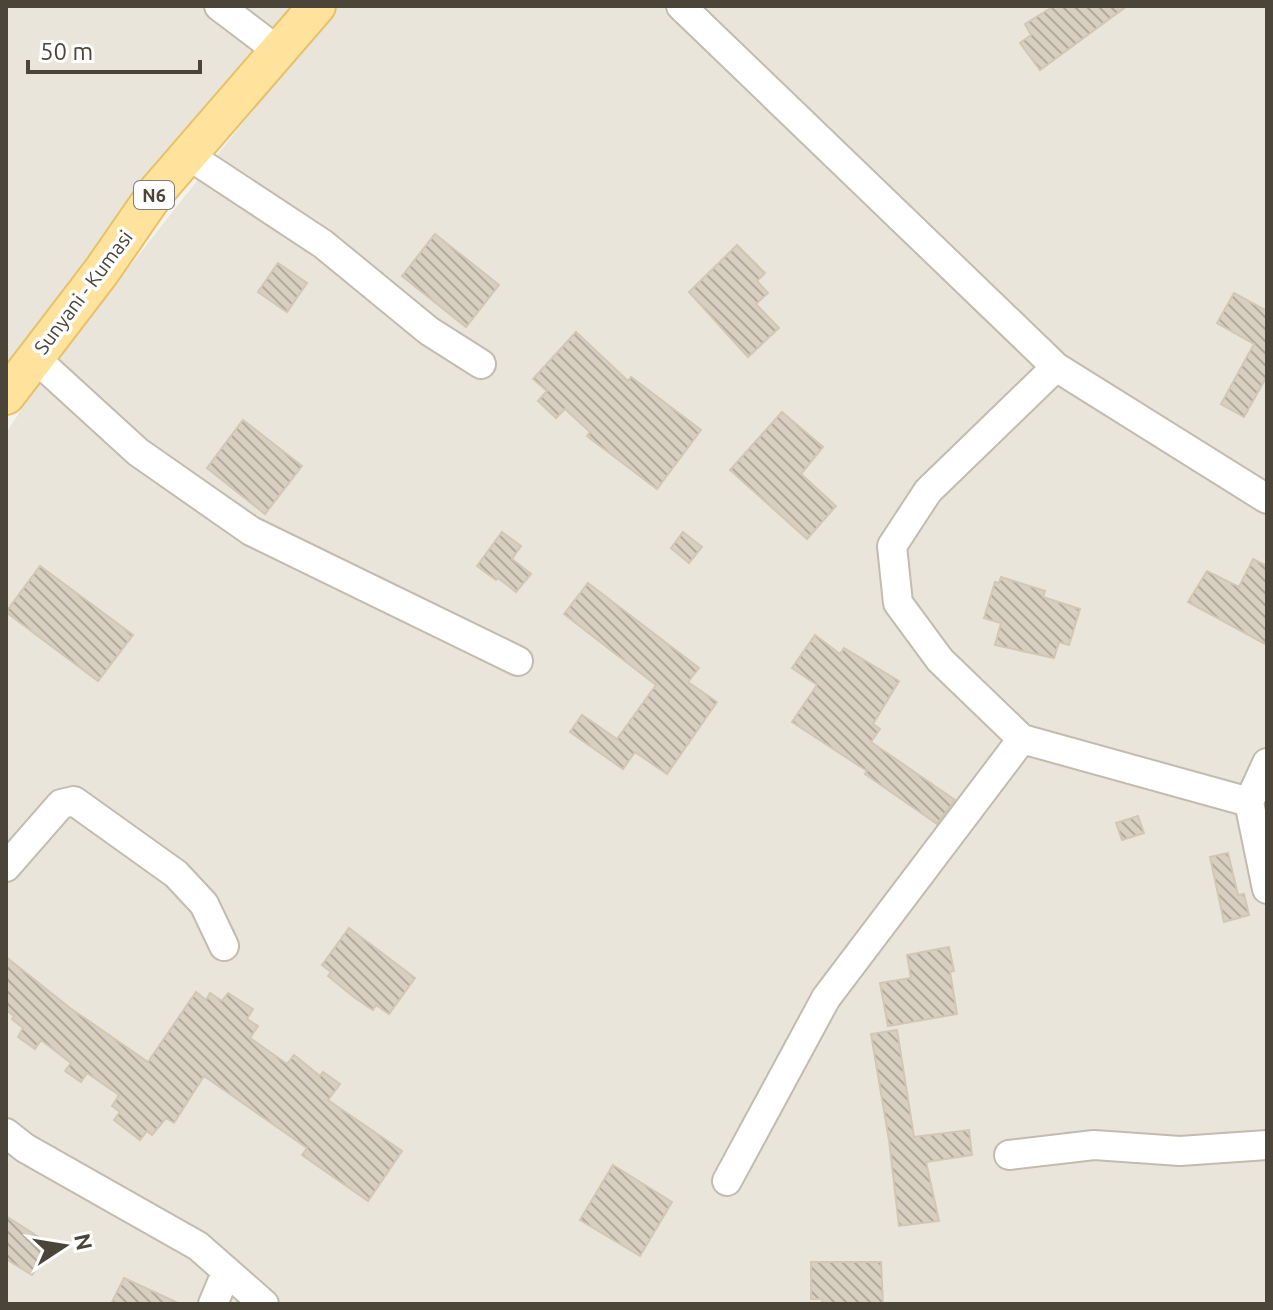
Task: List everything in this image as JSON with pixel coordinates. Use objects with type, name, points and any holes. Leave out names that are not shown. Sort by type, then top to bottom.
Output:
[{"type":"main road","name":"Sunyani - Kumasi","points":[[6,396],[101,272],[157,191],[317,6]]},
{"type":"street","points":[[219,6],[278,51]]},
{"type":"street","points":[[681,6],[1056,367],[1267,499]]},
{"type":"street","points":[[188,155],[323,244],[429,331],[481,364]]},
{"type":"street","points":[[34,357],[138,452],[251,531],[518,661]]},
{"type":"street","points":[[1056,367],[928,491],[892,546],[898,603],[940,660],[1022,739],[1249,802]]},
{"type":"street","points":[[727,1181],[826,998],[1022,739]]},
{"type":"street","points":[[1267,763],[1249,802],[1267,889]]},
{"type":"street","points":[[6,867],[54,810],[61,804],[74,801],[176,874],[204,904],[224,946]]},
{"type":"street","points":[[12,1144],[198,1246],[264,1304]]},
{"type":"street","points":[[1009,1155],[1094,1145],[1180,1151],[1267,1145]]},
{"type":"street","points":[[213,1304],[226,1273]]},
{"type":"shaded area","points":[[6,6],[295,6],[6,367]]},
{"type":"shaded area","points":[[335,6],[1267,6],[1267,1304],[6,1304],[6,433],[43,376]]},
{"type":"building","points":[[1054,6],[1127,6],[1040,70],[1020,43],[1031,35],[1025,24]]},
{"type":"building","points":[[435,234],[499,285],[466,327],[402,276]]},
{"type":"building","points":[[737,245],[765,273],[757,281],[768,293],[756,304],[779,328],[748,357],[689,292]]},
{"type":"building","points":[[278,263],[307,283],[287,312],[258,292]]},
{"type":"building","points":[[1234,293],[1267,311],[1267,376],[1244,417],[1221,404],[1254,344],[1217,323]]},
{"type":"building","points":[[576,332],[628,381],[631,377],[701,430],[657,489],[587,436],[590,432],[565,409],[556,418],[538,401],[547,391],[533,379]]},
{"type":"building","points":[[782,412],[823,447],[801,474],[836,506],[807,539],[730,470]]},
{"type":"building","points":[[243,420],[302,466],[265,514],[207,468]]},
{"type":"building","points":[[502,532],[521,546],[512,559],[531,574],[516,592],[477,566]]},
{"type":"building","points":[[683,532],[702,547],[689,563],[671,548]]},
{"type":"building","points":[[1253,559],[1267,566],[1267,645],[1188,602],[1207,571],[1239,587]]},
{"type":"building","points":[[40,566],[133,635],[98,681],[6,612]]},
{"type":"building","points":[[1001,577],[1045,591],[1043,597],[1080,609],[1069,645],[1059,642],[1054,658],[995,645],[1001,623],[984,618],[995,582],[999,583]]},
{"type":"building","points":[[588,583],[699,668],[688,682],[717,702],[667,774],[635,752],[623,769],[570,732],[582,715],[617,739],[656,685],[564,614]]},
{"type":"building","points":[[815,635],[840,654],[844,648],[899,681],[873,724],[880,729],[871,742],[955,800],[937,824],[865,774],[867,771],[792,722],[817,685],[792,668]]},
{"type":"building","points":[[1138,816],[1144,833],[1122,840],[1116,823]]},
{"type":"building","points":[[1228,853],[1238,895],[1244,894],[1249,915],[1224,922],[1210,857]]},
{"type":"building","points":[[349,928],[415,978],[389,1014],[376,1005],[373,1010],[355,998],[328,976],[331,972],[322,965]]},
{"type":"building","points":[[949,947],[957,1014],[888,1026],[880,983],[911,978],[907,955]]},
{"type":"building","points":[[6,957],[70,1008],[148,1062],[196,992],[206,1000],[210,993],[222,1001],[228,993],[253,1009],[247,1019],[258,1026],[250,1038],[287,1064],[294,1055],[320,1076],[323,1072],[340,1084],[328,1100],[402,1151],[368,1201],[302,1155],[307,1148],[204,1076],[174,1123],[166,1118],[152,1135],[147,1131],[140,1140],[114,1120],[120,1112],[112,1106],[119,1095],[87,1073],[81,1082],[65,1071],[71,1063],[41,1040],[35,1049],[18,1037],[23,1028],[6,1010]]},
{"type":"building","points":[[897,1030],[914,1137],[969,1130],[972,1155],[926,1162],[939,1221],[899,1226],[889,1140],[871,1034]]},
{"type":"building","points":[[613,1165],[672,1202],[640,1256],[580,1220]]},
{"type":"building","points":[[6,1216],[51,1245],[32,1275],[6,1259]]},
{"type":"building","points":[[811,1262],[881,1262],[883,1304],[822,1304],[822,1299],[811,1299]]},
{"type":"building","points":[[124,1278],[180,1304],[111,1304]]}]
